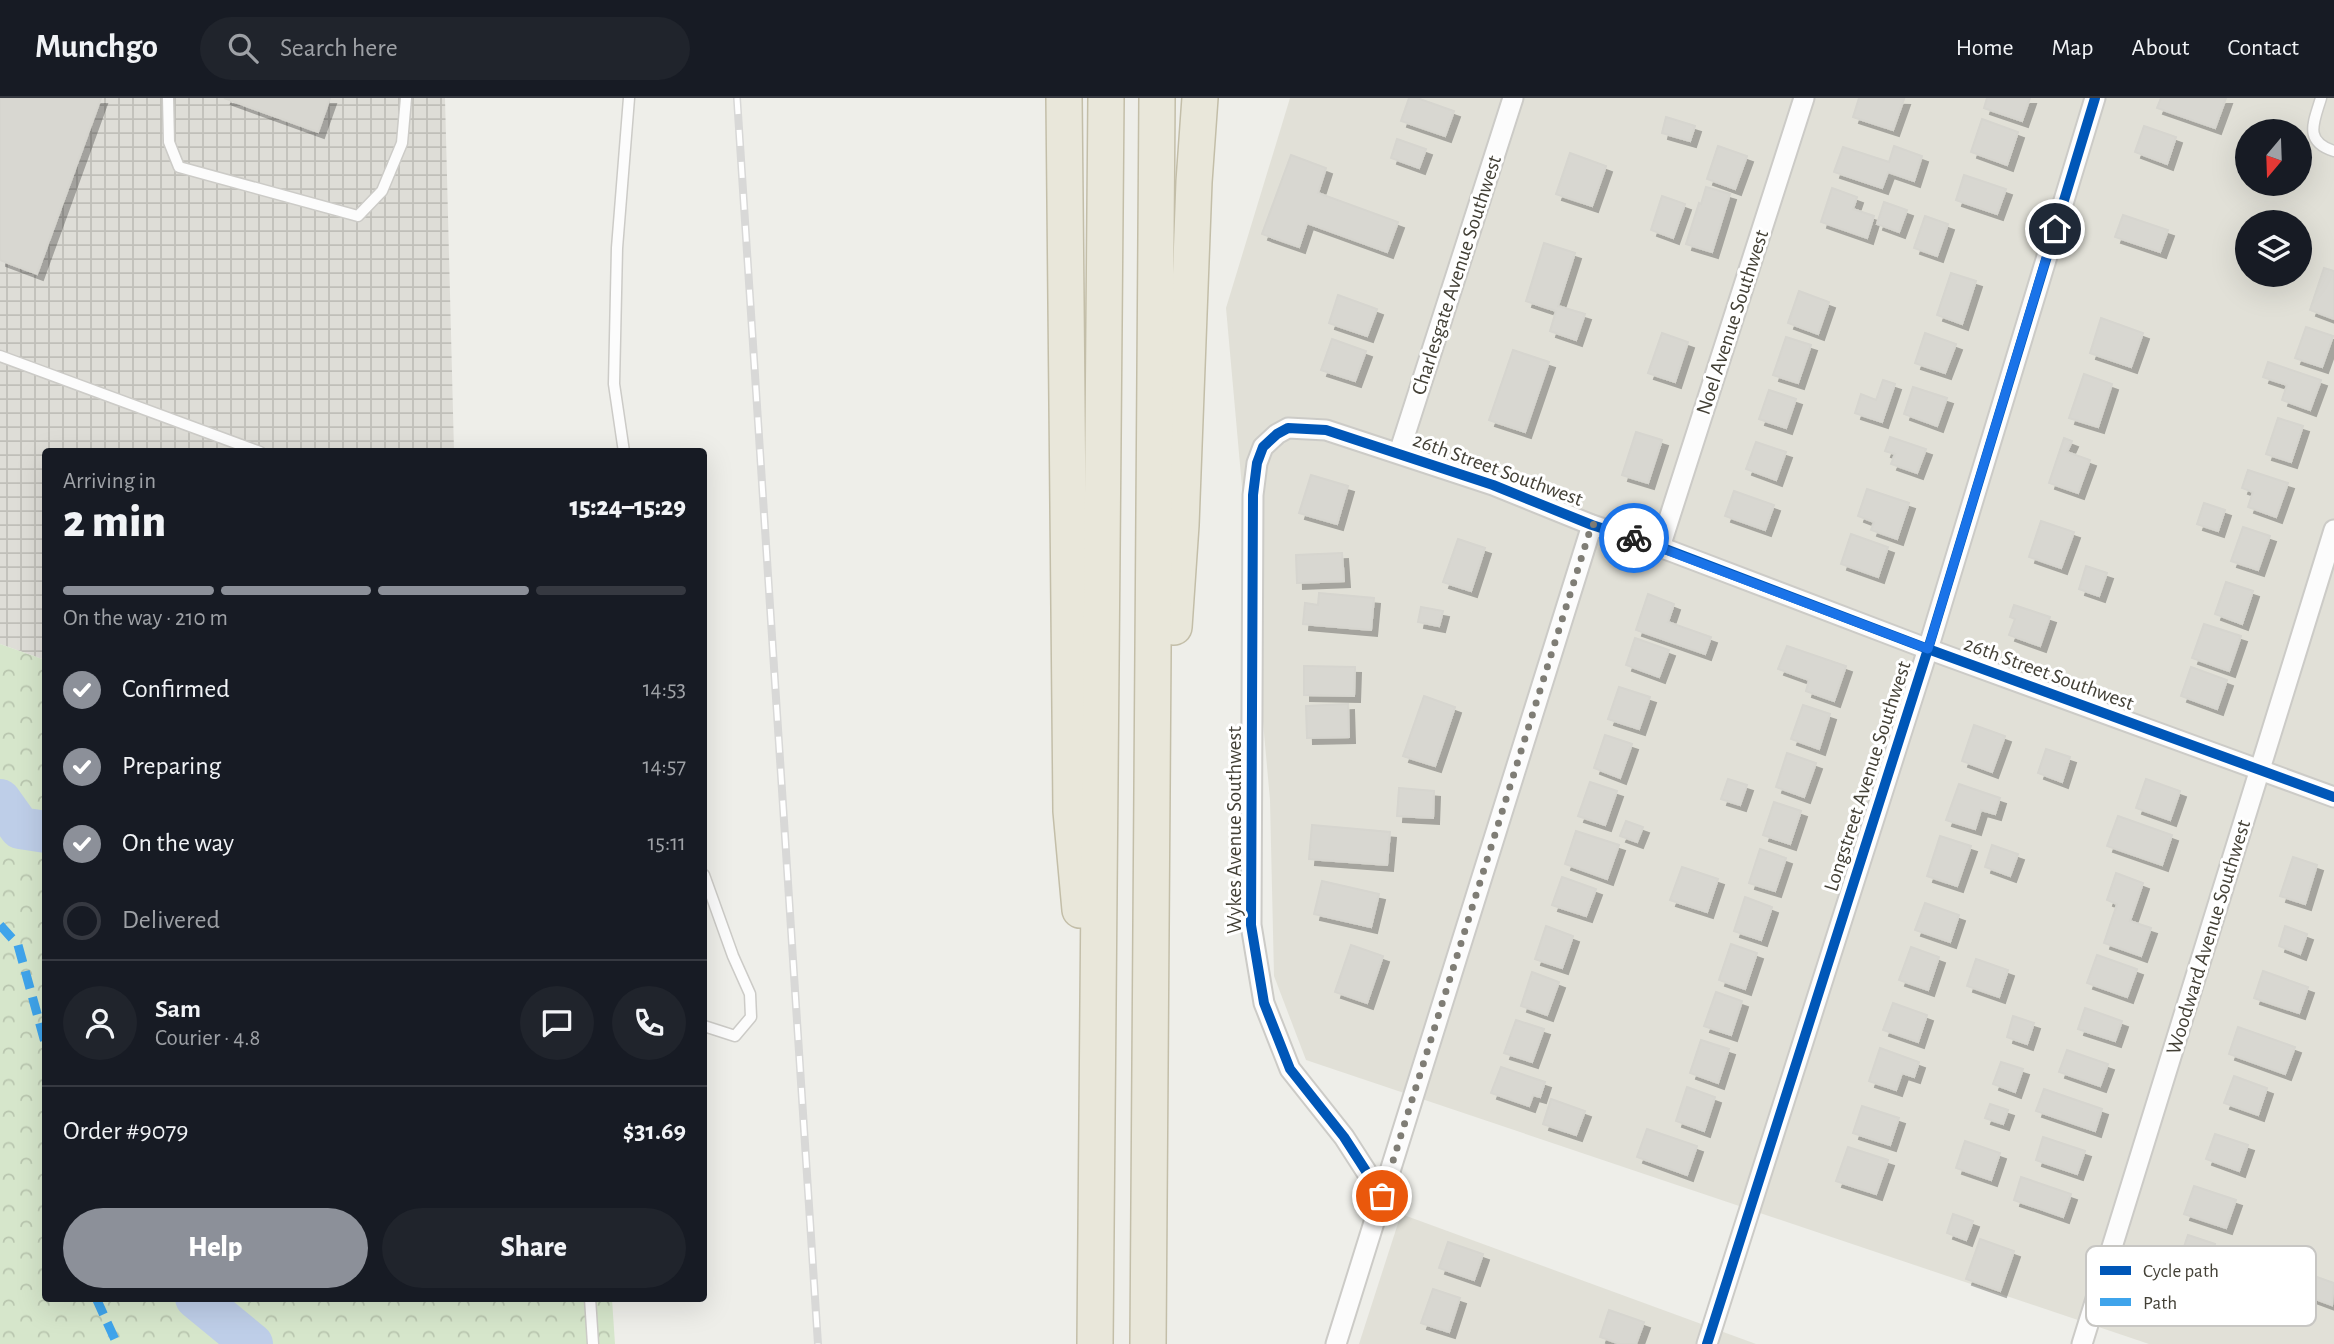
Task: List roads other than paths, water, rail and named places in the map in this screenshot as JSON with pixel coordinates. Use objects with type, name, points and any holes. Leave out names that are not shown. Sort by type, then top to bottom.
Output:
[{"type":"highway","points":[[1064,98],[1071,811],[1074,862],[1098,1074]]},
{"type":"highway","points":[[1095,1344],[1106,98]]},
{"type":"highway","points":[[1148,1344],[1157,98]]},
{"type":"highway","points":[[1151,990],[1181,525],[1194,182],[1200,98]]},
{"type":"street","name":"Charlesgate Avenue Southwest","points":[[1399,453],[1513,98]]},
{"type":"street","name":"Noel Avenue Southwest","points":[[1660,547],[1804,98]]},
{"type":"street","name":"Longstreet Avenue Southwest","points":[[1707,1344],[1928,649],[2095,98]]},
{"type":"street","name":"26th Street Southwest","points":[[1277,434],[1288,428],[1326,430],[1493,485],[1928,649],[2334,797]]},
{"type":"street","name":"Wykes Avenue Southwest","points":[[1277,434],[1263,447],[1257,463],[1253,495],[1251,925],[1264,1003],[1290,1069],[1344,1137],[1382,1196]]},
{"type":"street","points":[[1336,1344],[1592,524]]},
{"type":"street","name":"Woodward Avenue Southwest","points":[[2112,1246],[2334,530]]},
{"type":"street","name":"Woodward Avenue Southwest","points":[[2082,1344],[2088,1326]]},
{"type":"lane","points":[[168,98],[169,142],[179,167],[358,216],[382,191],[402,143],[406,98]]},
{"type":"lane","points":[[623,448],[614,384],[617,248],[629,98]]},
{"type":"lane","points":[[2321,98],[2313,127],[2315,139],[2321,146],[2334,150]]},
{"type":"lane","points":[[0,356],[249,448]]},
{"type":"lane","points":[[707,882],[733,956],[750,994],[751,1017],[735,1036],[707,1027]]},
{"type":"lane","points":[[590,1302],[593,1344]]},
{"type":"waterway","points":[[0,800],[20,828],[42,831]]},
{"type":"waterway","points":[[201,1302],[252,1344]]},
{"type":"railway","points":[[737,98],[818,1344]]}]
